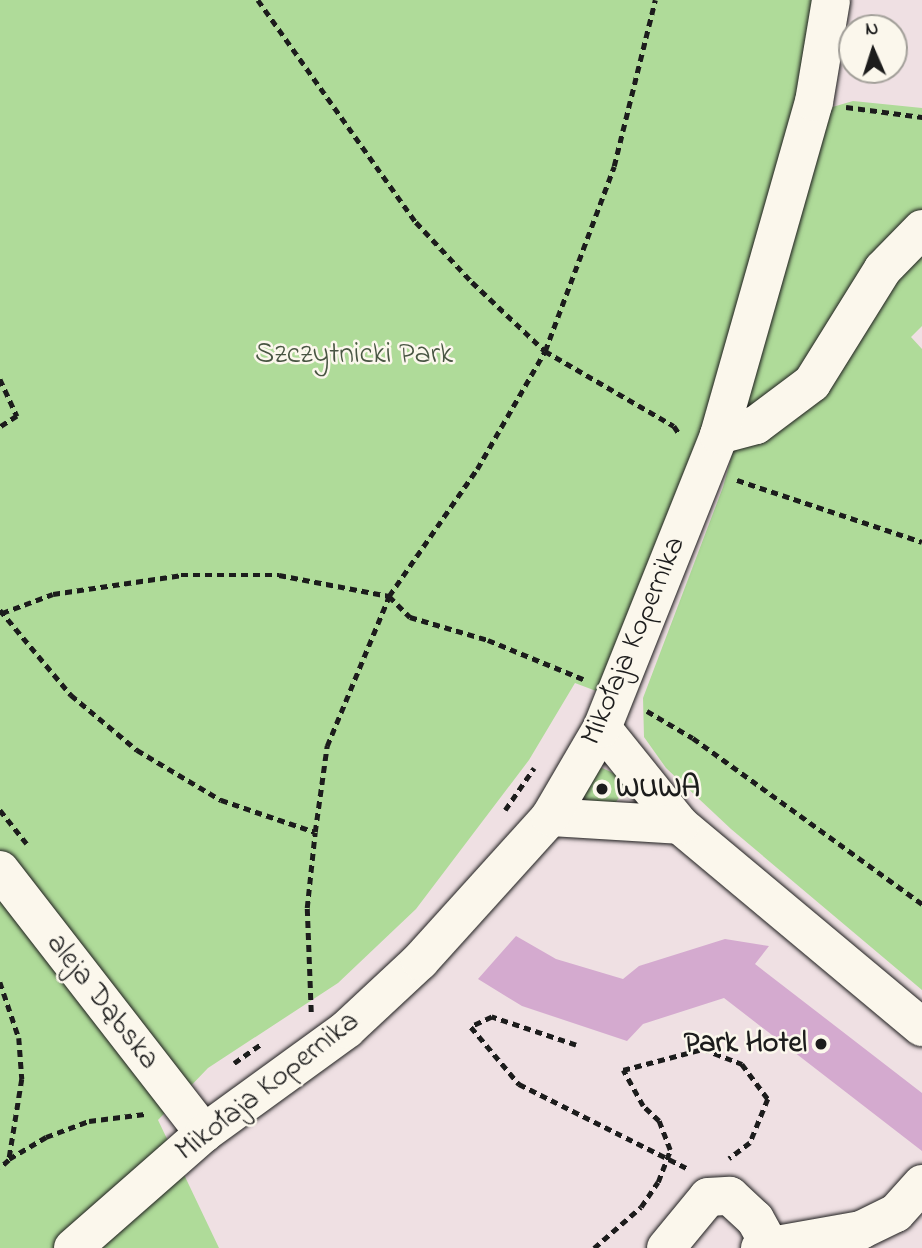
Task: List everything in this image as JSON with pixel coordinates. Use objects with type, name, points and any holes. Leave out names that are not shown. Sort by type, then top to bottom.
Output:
[{"type":"street","name":"Mikołaja Kopernika","points":[[73,1248],[195,1121],[347,1029],[420,961],[550,817],[602,728],[597,680],[703,443],[814,102],[831,0]]},
{"type":"street","points":[[703,443],[756,425],[812,383],[883,269],[922,229]]},
{"type":"street","points":[[602,728],[680,825],[922,1027]]},
{"type":"street","points":[[550,817],[680,825]]},
{"type":"street","name":"aleja Dąbska","points":[[0,870],[195,1121]]},
{"type":"street","points":[[666,1248],[727,1178],[755,1219],[765,1246],[861,1239],[896,1213],[922,1184]]},
{"type":"path","points":[[258,0],[416,222],[545,351],[674,426],[682,437],[703,443],[922,542]]},
{"type":"path","points":[[311,1012],[307,908],[327,746],[389,596],[477,469],[545,351],[614,166],[655,0]]},
{"type":"path","points":[[814,102],[922,117]]},
{"type":"path","points":[[0,379],[17,416],[0,427]]},
{"type":"path","points":[[316,832],[220,800],[137,750],[71,695],[1,611],[53,594],[181,575],[279,575],[389,596],[410,617],[488,640],[597,680],[692,738],[922,904]]},
{"type":"path","points":[[578,692],[597,680]]},
{"type":"path","points":[[498,820],[537,764]]},
{"type":"path","points":[[0,982],[19,1038],[22,1079],[9,1160]]},
{"type":"path","points":[[299,1020],[320,1006]]},
{"type":"path","points":[[576,1045],[492,1017],[471,1027],[519,1084],[667,1159],[727,1178],[750,1143],[768,1099],[742,1064],[703,1049],[623,1070],[643,1106],[659,1121],[670,1150],[667,1159],[658,1182],[641,1207],[594,1248]]},
{"type":"path","points":[[232,1065],[264,1042]]},
{"type":"path","points":[[0,1168],[46,1137],[89,1121],[195,1121]]},
{"type":"green space","name":"Szczytnicki Park","points":[[0,0],[818,0],[792,142],[727,359],[604,694],[575,683],[529,760],[416,909],[338,983],[208,1068],[158,1120],[219,1248],[0,1248]]},
{"type":"green space","points":[[853,101],[922,108],[922,326],[911,337],[922,349],[922,990],[731,829],[666,768],[644,737],[643,698],[723,487],[829,108]]},
{"type":"green space","points":[[600,767],[622,777],[625,789],[611,809],[588,805],[582,794]]},
{"type":"building","name":"Park Hotel","points":[[516,936],[556,959],[623,979],[639,966],[725,939],[769,946],[755,964],[922,1093],[922,1151],[724,998],[643,1024],[627,1041],[522,1006],[478,979]]},
{"type":"place","name":"WUWA","points":[[602,789]]},
{"type":"place","name":"Park Hotel","points":[[821,1044]]}]
